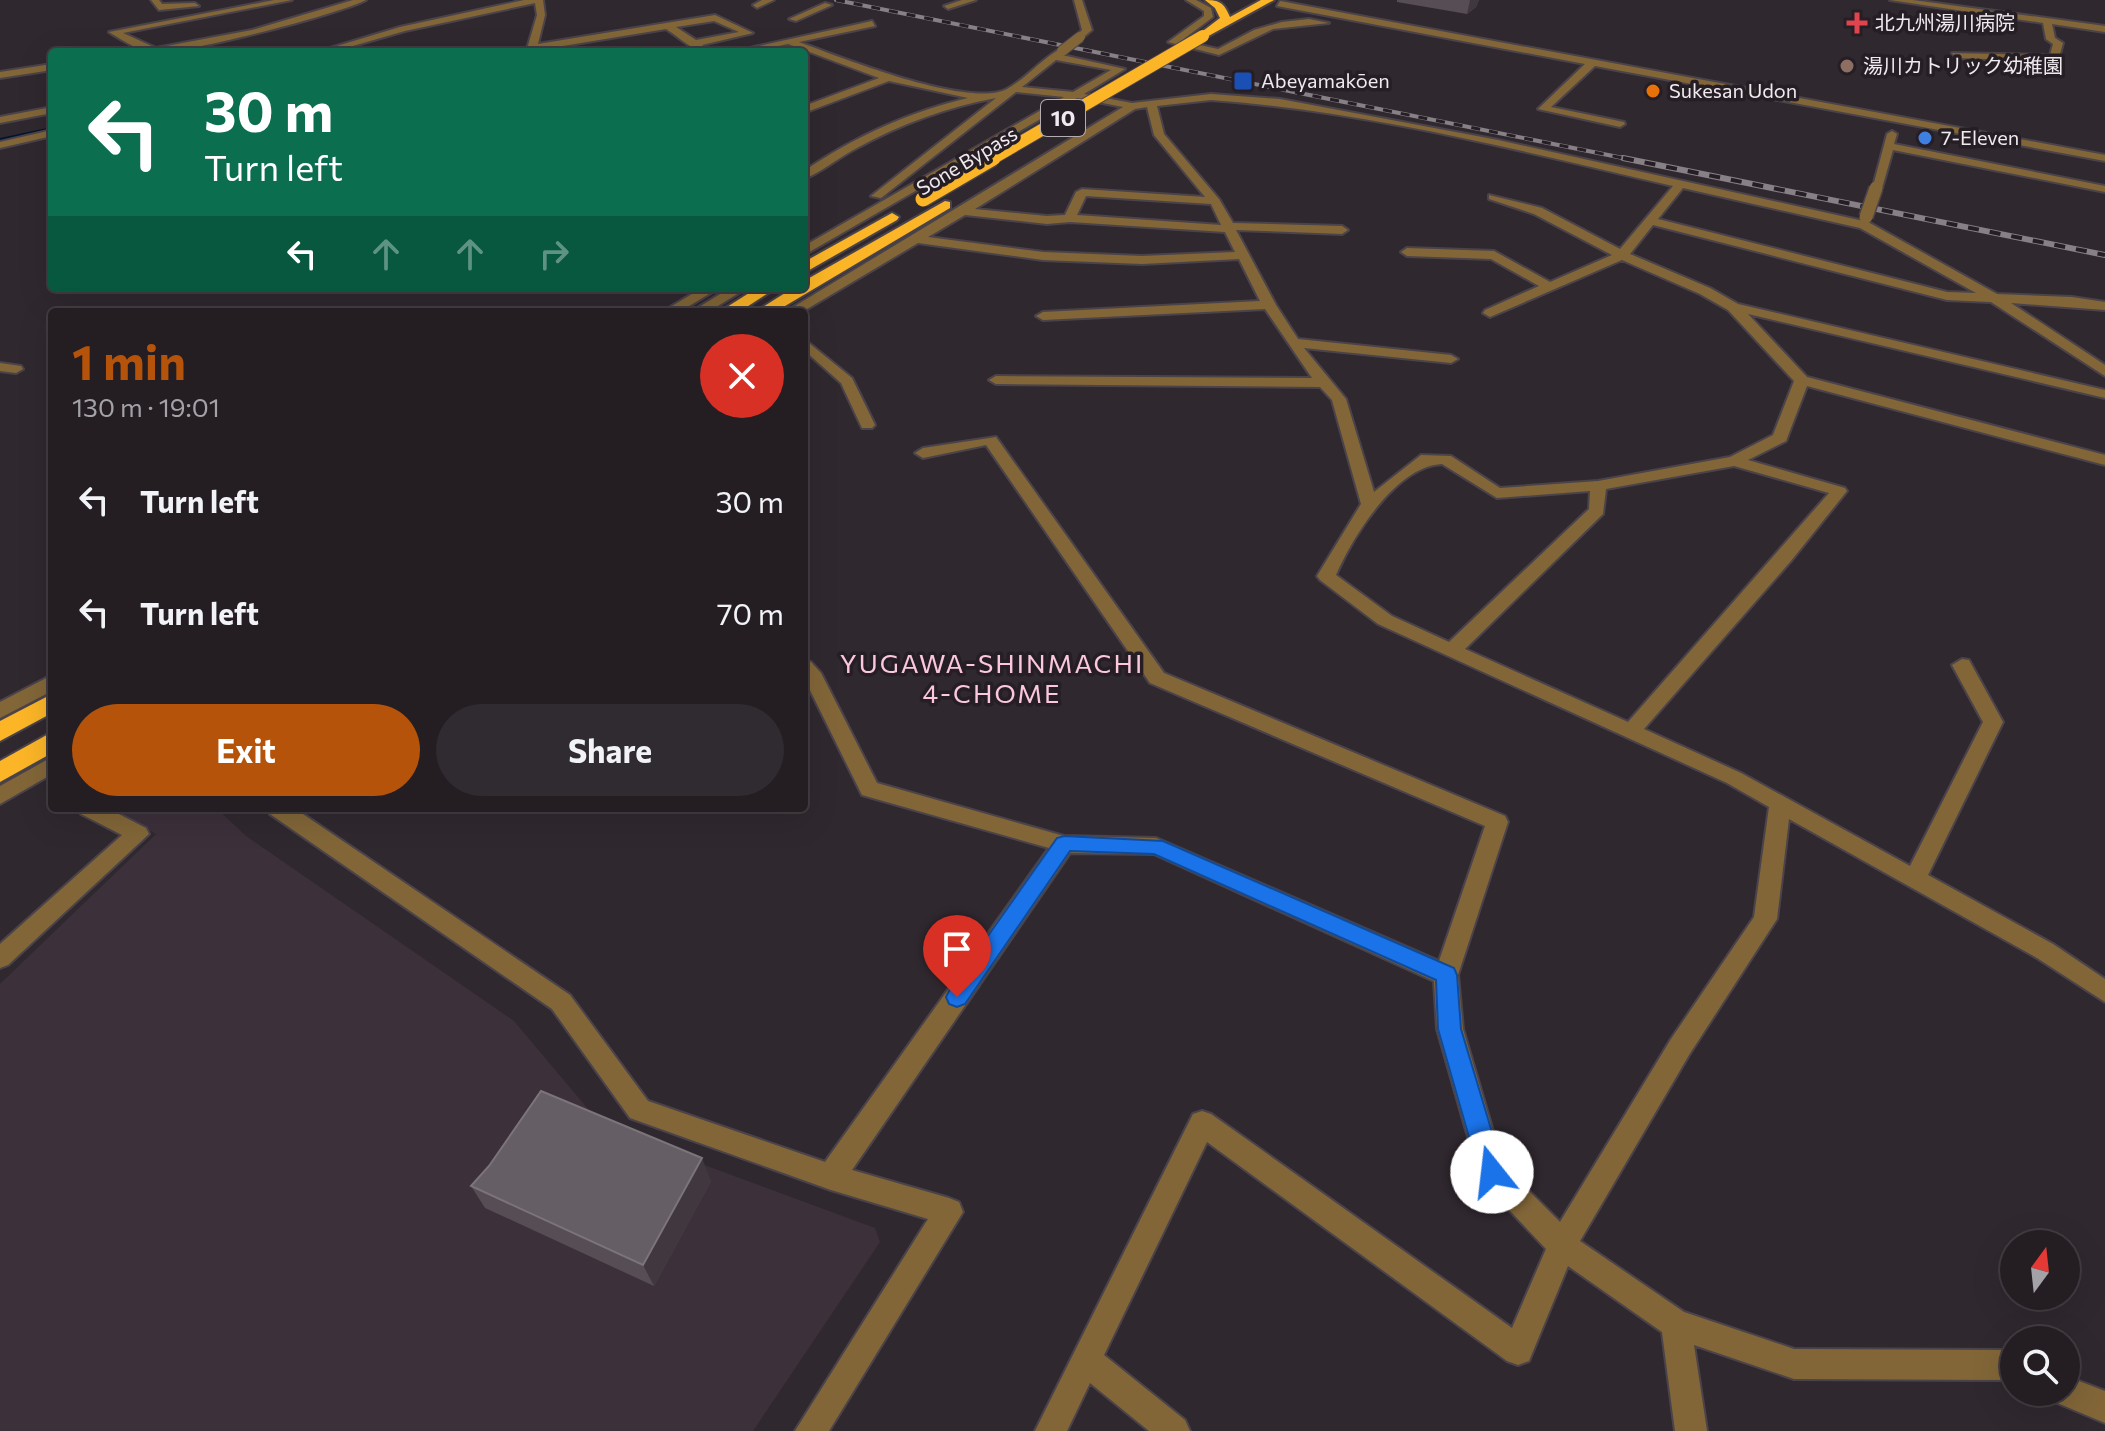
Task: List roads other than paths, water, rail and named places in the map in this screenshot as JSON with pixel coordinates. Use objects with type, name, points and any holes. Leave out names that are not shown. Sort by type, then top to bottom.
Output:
[{"type":"highway","points":[[1210,0],[1220,6],[1225,18],[1218,35]]},
{"type":"highway","name":"Sone Bypass","points":[[808,286],[945,205],[1272,1]]},
{"type":"highway","name":"Sone Bypass","points":[[808,266],[1218,35],[1272,1]]},
{"type":"highway","points":[[734,308],[761,292]]},
{"type":"highway","name":"Sone Bypass","points":[[770,308],[797,292]]},
{"type":"highway","points":[[0,732],[48,704]]},
{"type":"highway","points":[[0,773],[48,743]]},
{"type":"street","points":[[155,0],[159,7],[255,5]]},
{"type":"street","points":[[149,48],[114,32],[288,0]]},
{"type":"street","points":[[170,48],[253,32],[362,0]]},
{"type":"street","points":[[336,48],[403,29],[538,0],[541,15],[531,48]]},
{"type":"street","points":[[757,5],[770,0]]},
{"type":"street","points":[[804,0],[838,7]]},
{"type":"street","points":[[948,6],[972,0]]},
{"type":"street","points":[[808,235],[886,190],[1080,37],[1087,30],[1078,0]]},
{"type":"street","points":[[1190,0],[1208,10],[1209,17],[1173,42],[1219,52],[1262,27],[1283,23],[1321,23],[1441,34]]},
{"type":"street","points":[[1292,0],[1460,38]]},
{"type":"street","points":[[1315,0],[1901,114],[2105,158]]},
{"type":"street","points":[[1894,0],[1935,2],[2105,29]]},
{"type":"street","points":[[1272,1],[1593,62],[2105,146]]},
{"type":"street","points":[[793,19],[828,5]]},
{"type":"street","points":[[1218,35],[1262,22],[1294,17],[1411,29]]},
{"type":"street","points":[[542,48],[715,18],[748,33],[691,44]]},
{"type":"street","points":[[1955,55],[2054,58],[2058,43],[2051,39],[2047,21]]},
{"type":"street","points":[[758,48],[872,24]]},
{"type":"street","points":[[668,26],[699,48]]},
{"type":"street","points":[[790,42],[806,48]]},
{"type":"street","points":[[808,49],[888,78],[980,97]]},
{"type":"street","points":[[808,249],[1120,69],[1058,54]]},
{"type":"street","points":[[1593,62],[1543,109],[1620,124]]},
{"type":"street","points":[[0,75],[48,68]]},
{"type":"street","points":[[808,108],[888,78]]},
{"type":"street","points":[[808,173],[830,157],[922,115],[1010,91],[1076,95],[1132,106],[1211,97],[1280,102],[1865,221],[1998,300],[2105,372]]},
{"type":"street","points":[[799,308],[1132,106]]},
{"type":"street","points":[[1152,106],[1159,135],[1215,201],[1269,305],[1294,343],[1339,399],[1369,504]]},
{"type":"street","points":[[0,120],[48,111]]},
{"type":"street","points":[[1865,221],[1901,114]]},
{"type":"street","points":[[0,145],[48,134]]},
{"type":"street","points":[[1888,146],[2105,189]]},
{"type":"street","points":[[1490,313],[1622,255],[1682,182]]},
{"type":"street","points":[[1070,218],[1082,192],[1215,201]]},
{"type":"street","points":[[1493,197],[1538,211],[1733,307],[2105,394]]},
{"type":"street","points":[[963,211],[1047,220],[1070,218],[1229,229],[1239,225],[1342,230]]},
{"type":"street","points":[[1648,220],[1947,296],[2072,301],[2105,306]]},
{"type":"street","points":[[915,239],[1043,256],[1142,260],[1243,255]]},
{"type":"street","points":[[1407,252],[1494,255],[1550,287]]},
{"type":"street","points":[[676,308],[705,292]]},
{"type":"street","points":[[705,308],[733,292]]},
{"type":"street","points":[[1043,316],[1269,305]]},
{"type":"street","points":[[1733,307],[1802,380],[2105,460]]},
{"type":"street","points":[[1294,343],[1451,359]]},
{"type":"street","points":[[808,347],[847,381],[867,425]]},
{"type":"street","points":[[0,367],[16,369]]},
{"type":"street","points":[[996,380],[1324,383]]},
{"type":"street","points":[[1802,380],[1780,438],[1734,461],[1598,486],[1497,493],[1445,459],[1421,460],[1369,504],[1326,576],[1385,620],[1734,778],[2045,951],[2105,992]]},
{"type":"street","points":[[923,453],[990,440],[1157,678],[1497,822],[1446,975],[1450,1029],[1492,1172],[1562,1245],[1676,1324],[1794,1364],[2000,1365]]},
{"type":"street","points":[[1630,732],[1785,557],[1839,491],[1734,461]]},
{"type":"street","points":[[1451,651],[1597,510],[1598,486]]},
{"type":"street","points":[[1915,879],[1993,722],[1962,665]]},
{"type":"street","points":[[808,670],[869,789],[1064,844],[1156,846],[1446,975]]},
{"type":"street","points":[[0,711],[48,684]]},
{"type":"street","points":[[0,796],[48,766]]},
{"type":"street","points":[[1051,1431],[1202,1123],[1518,1350],[1562,1245],[1680,1047],[1765,919],[1780,804]]},
{"type":"street","points":[[0,958],[138,834],[97,812]]},
{"type":"street","points":[[284,812],[561,1002],[639,1110],[831,1177],[949,1212],[811,1431]]},
{"type":"street","points":[[831,1177],[1064,844]]},
{"type":"street","points":[[1676,1324],[1691,1431]]},
{"type":"street","points":[[1086,1360],[1174,1431]]},
{"type":"street","points":[[2080,1397],[2105,1407]]},
{"type":"waterway","points":[[442,19],[519,0]]},
{"type":"waterway","points":[[329,48],[406,27]]},
{"type":"waterway","points":[[0,140],[48,130]]},
{"type":"railway","points":[[836,0],[1633,160]]},
{"type":"railway","points":[[1623,158],[2105,255]]},
{"type":"place","name":"北九州湯川病院","points":[[1857,23]]},
{"type":"place","name":"湯川カトリック幼稚園","points":[[1847,66]]},
{"type":"place","name":"Abeyamakōen","points":[[1243,81]]},
{"type":"place","name":"Sukesan Udon","points":[[1653,91]]},
{"type":"place","name":"7-Eleven","points":[[1925,138]]},
{"type":"district","name":"YUGAWA-SHINMACHI 4-CHOME","points":[[992,679]]}]
